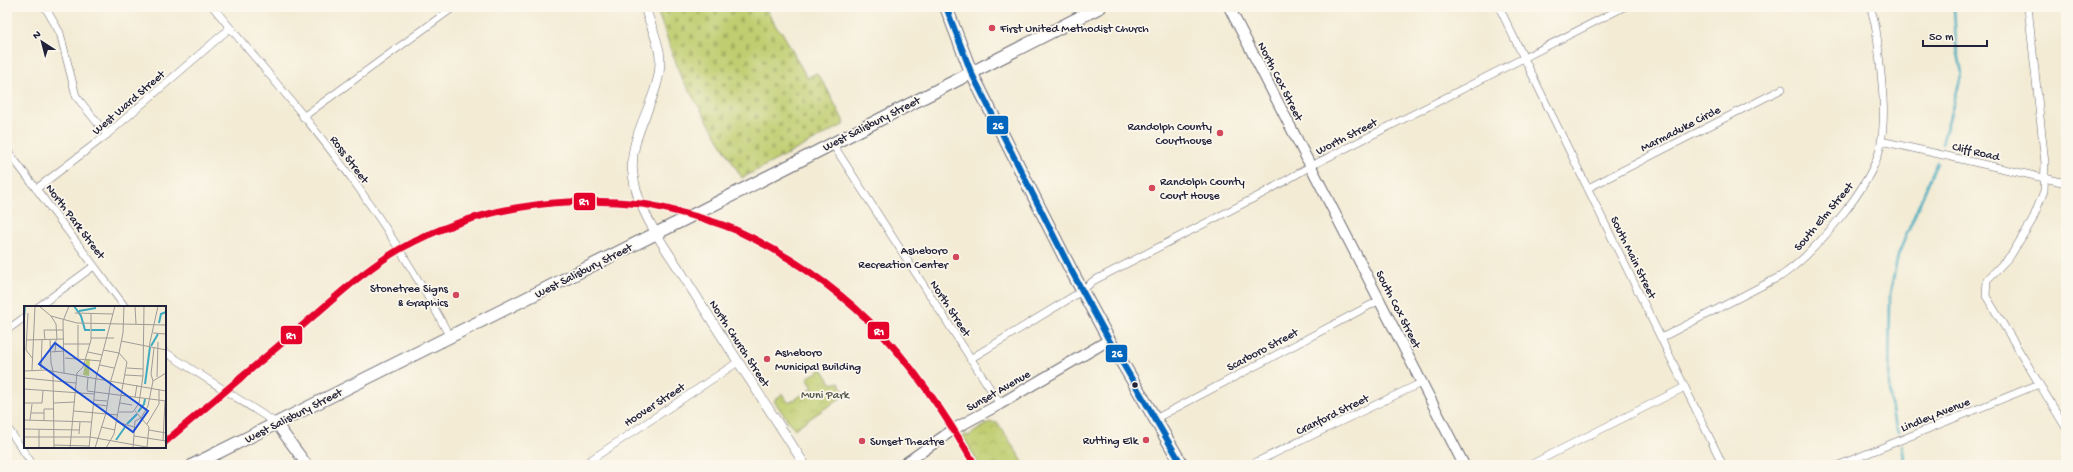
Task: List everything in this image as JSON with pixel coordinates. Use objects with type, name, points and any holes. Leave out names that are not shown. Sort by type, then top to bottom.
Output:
[{"type":"main road","points":[[946,7],[971,72],[1082,291],[1182,465]]},
{"type":"main road","name":"West Salisbury Street","points":[[193,465],[656,233],[1100,7]]},
{"type":"main road","name":"North Cox Street","points":[[1229,7],[1311,166]]},
{"type":"main road","name":"South Cox Street","points":[[1311,166],[1423,382],[1464,465]]},
{"type":"main road","name":"Sunset Avenue","points":[[903,465],[954,429],[1000,404],[1109,340]]},
{"type":"main road","points":[[276,423],[307,465]]},
{"type":"street","points":[[45,7],[60,33],[76,96],[107,135]]},
{"type":"street","name":"Ross Street","points":[[213,7],[360,191],[420,282],[450,337]]},
{"type":"street","points":[[302,117],[454,7]]},
{"type":"street","name":"North Church Street","points":[[645,7],[660,58],[658,80],[632,157],[633,176],[641,204],[656,233],[805,465]]},
{"type":"street","name":"South Main Street","points":[[1499,7],[1723,465]]},
{"type":"street","name":"Worth Street","points":[[970,359],[1082,291],[1093,281],[1262,194],[1311,166],[1624,7]]},
{"type":"street","name":"South Elm Street","points":[[1661,338],[1781,276],[1795,267],[1845,211],[1866,182],[1880,150],[1885,110],[1879,54],[1870,7]]},
{"type":"street","points":[[2028,7],[2045,162],[2044,191],[2032,221],[2011,255],[1987,280],[1986,296],[2066,428]]},
{"type":"street","name":"West Ward Street","points":[[36,189],[107,135],[230,28]]},
{"type":"street","name":"Marmaduke Circle","points":[[1588,188],[1782,89]]},
{"type":"street","name":"Cliff Road","points":[[1881,141],[2066,183]]},
{"type":"street","name":"North Street","points":[[832,143],[1000,404]]},
{"type":"street","name":"North Park Street","points":[[7,150],[124,306]]},
{"type":"street","points":[[39,306],[94,266]]},
{"type":"street","name":"Scarboro Street","points":[[1155,419],[1380,300]]},
{"type":"street","points":[[7,330],[24,318]]},
{"type":"street","points":[[166,353],[276,423]]},
{"type":"street","name":"Hoover Street","points":[[583,465],[738,362]]},
{"type":"street","name":"Cranford Street","points":[[1250,465],[1423,382]]},
{"type":"street","name":"Lindley Avenue","points":[[1839,465],[2038,384]]},
{"type":"street","points":[[1530,465],[1685,387]]},
{"type":"street","points":[[7,428],[33,465]]},
{"type":"green space","points":[[656,7],[765,7],[777,28],[782,32],[807,78],[816,73],[825,85],[845,124],[742,178],[681,77]]},
{"type":"green space","name":"Muni Park","points":[[822,369],[832,384],[839,382],[845,395],[794,429],[774,401],[782,394],[789,403],[813,388],[807,378]]},
{"type":"green space","points":[[990,422],[998,423],[1025,465],[979,465],[963,436],[968,436]]},
{"type":"waterway","points":[[1942,144],[1962,73],[1956,43],[1954,7]]},
{"type":"waterway","points":[[1899,432],[1893,417],[1889,390],[1890,294],[1898,255],[1937,162]]},
{"type":"waterway","points":[[1902,445],[1905,465]]},
{"type":"transit line","name":"26","points":[[946,7],[971,72],[1071,270],[1109,340],[1182,465]]},
{"type":"transit line","name":"R1","points":[[166,441],[350,285],[374,266],[400,249],[457,223],[487,214],[548,203],[579,201],[642,204],[690,215],[723,225],[759,241],[809,272],[855,308],[899,354],[926,389],[952,427],[975,465]]},
{"type":"place","name":"First United Methodist Church","points":[[992,28]]},
{"type":"place","name":"Randolph County Courthouse","points":[[1220,133]]},
{"type":"place","name":"Randolph County Court House","points":[[1152,188]]},
{"type":"place","name":"Asheboro Recreation Center","points":[[956,257]]},
{"type":"place","name":"Stonetree Signs & Graphics","points":[[456,295]]},
{"type":"place","name":"Asheboro Municipal Building","points":[[767,359]]},
{"type":"place","name":"Rutting Elk","points":[[1146,440]]},
{"type":"place","name":"Sunset Theatre","points":[[862,441]]}]
